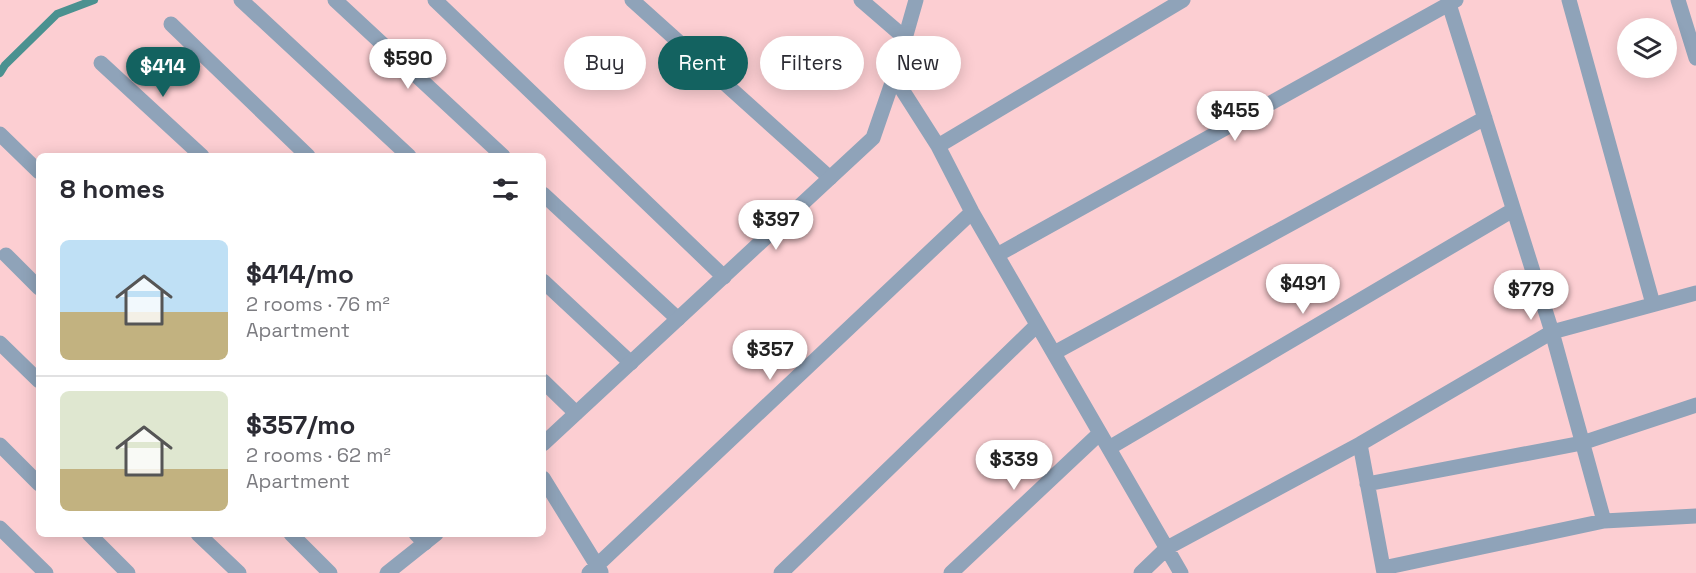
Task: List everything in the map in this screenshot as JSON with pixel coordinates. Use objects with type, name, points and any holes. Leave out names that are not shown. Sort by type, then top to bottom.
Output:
[{"type":"street","points":[[241,0],[406,153]]},
{"type":"street","points":[[335,0],[500,153]]},
{"type":"street","points":[[435,0],[724,277]]},
{"type":"street","points":[[632,0],[830,178]]},
{"type":"street","points":[[861,0],[903,36]]},
{"type":"street","points":[[906,36],[916,0]]},
{"type":"street","points":[[938,146],[1183,0]]},
{"type":"street","points":[[1569,0],[1653,304]]},
{"type":"street","points":[[1678,0],[1696,58]]},
{"type":"street","points":[[997,255],[1452,2],[1485,118],[1552,332],[1604,521]]},
{"type":"street","points":[[171,24],[305,153]]},
{"type":"street","points":[[101,63],[199,153]]},
{"type":"street","points":[[546,441],[873,138],[890,90]]},
{"type":"street","points":[[902,90],[938,146],[972,212],[1181,573]]},
{"type":"street","points":[[1054,353],[1485,118]]},
{"type":"street","points":[[0,134],[36,169]]},
{"type":"street","points":[[546,197],[678,319]]},
{"type":"street","points":[[1109,448],[1514,210]]},
{"type":"street","points":[[546,483],[596,571],[972,212]]},
{"type":"street","points":[[6,255],[36,285]]},
{"type":"street","points":[[546,284],[630,363]]},
{"type":"street","points":[[1141,573],[1167,548],[1359,444],[1552,332],[1696,293]]},
{"type":"street","points":[[781,573],[1038,325]]},
{"type":"street","points":[[0,343],[36,378]]},
{"type":"street","points":[[546,384],[576,413]]},
{"type":"street","points":[[1367,484],[1582,443],[1696,405]]},
{"type":"street","points":[[951,573],[1100,433]]},
{"type":"street","points":[[1359,444],[1383,571],[1604,521],[1696,516]]},
{"type":"street","points":[[0,445],[36,481]]},
{"type":"street","points":[[0,528],[46,573]]},
{"type":"street","points":[[92,537],[128,573]]},
{"type":"street","points":[[201,537],[239,573]]},
{"type":"street","points":[[294,537],[330,573]]},
{"type":"street","points":[[387,573],[426,537]]},
{"type":"waterway","points":[[0,73],[5,65],[57,14],[94,0]]}]
